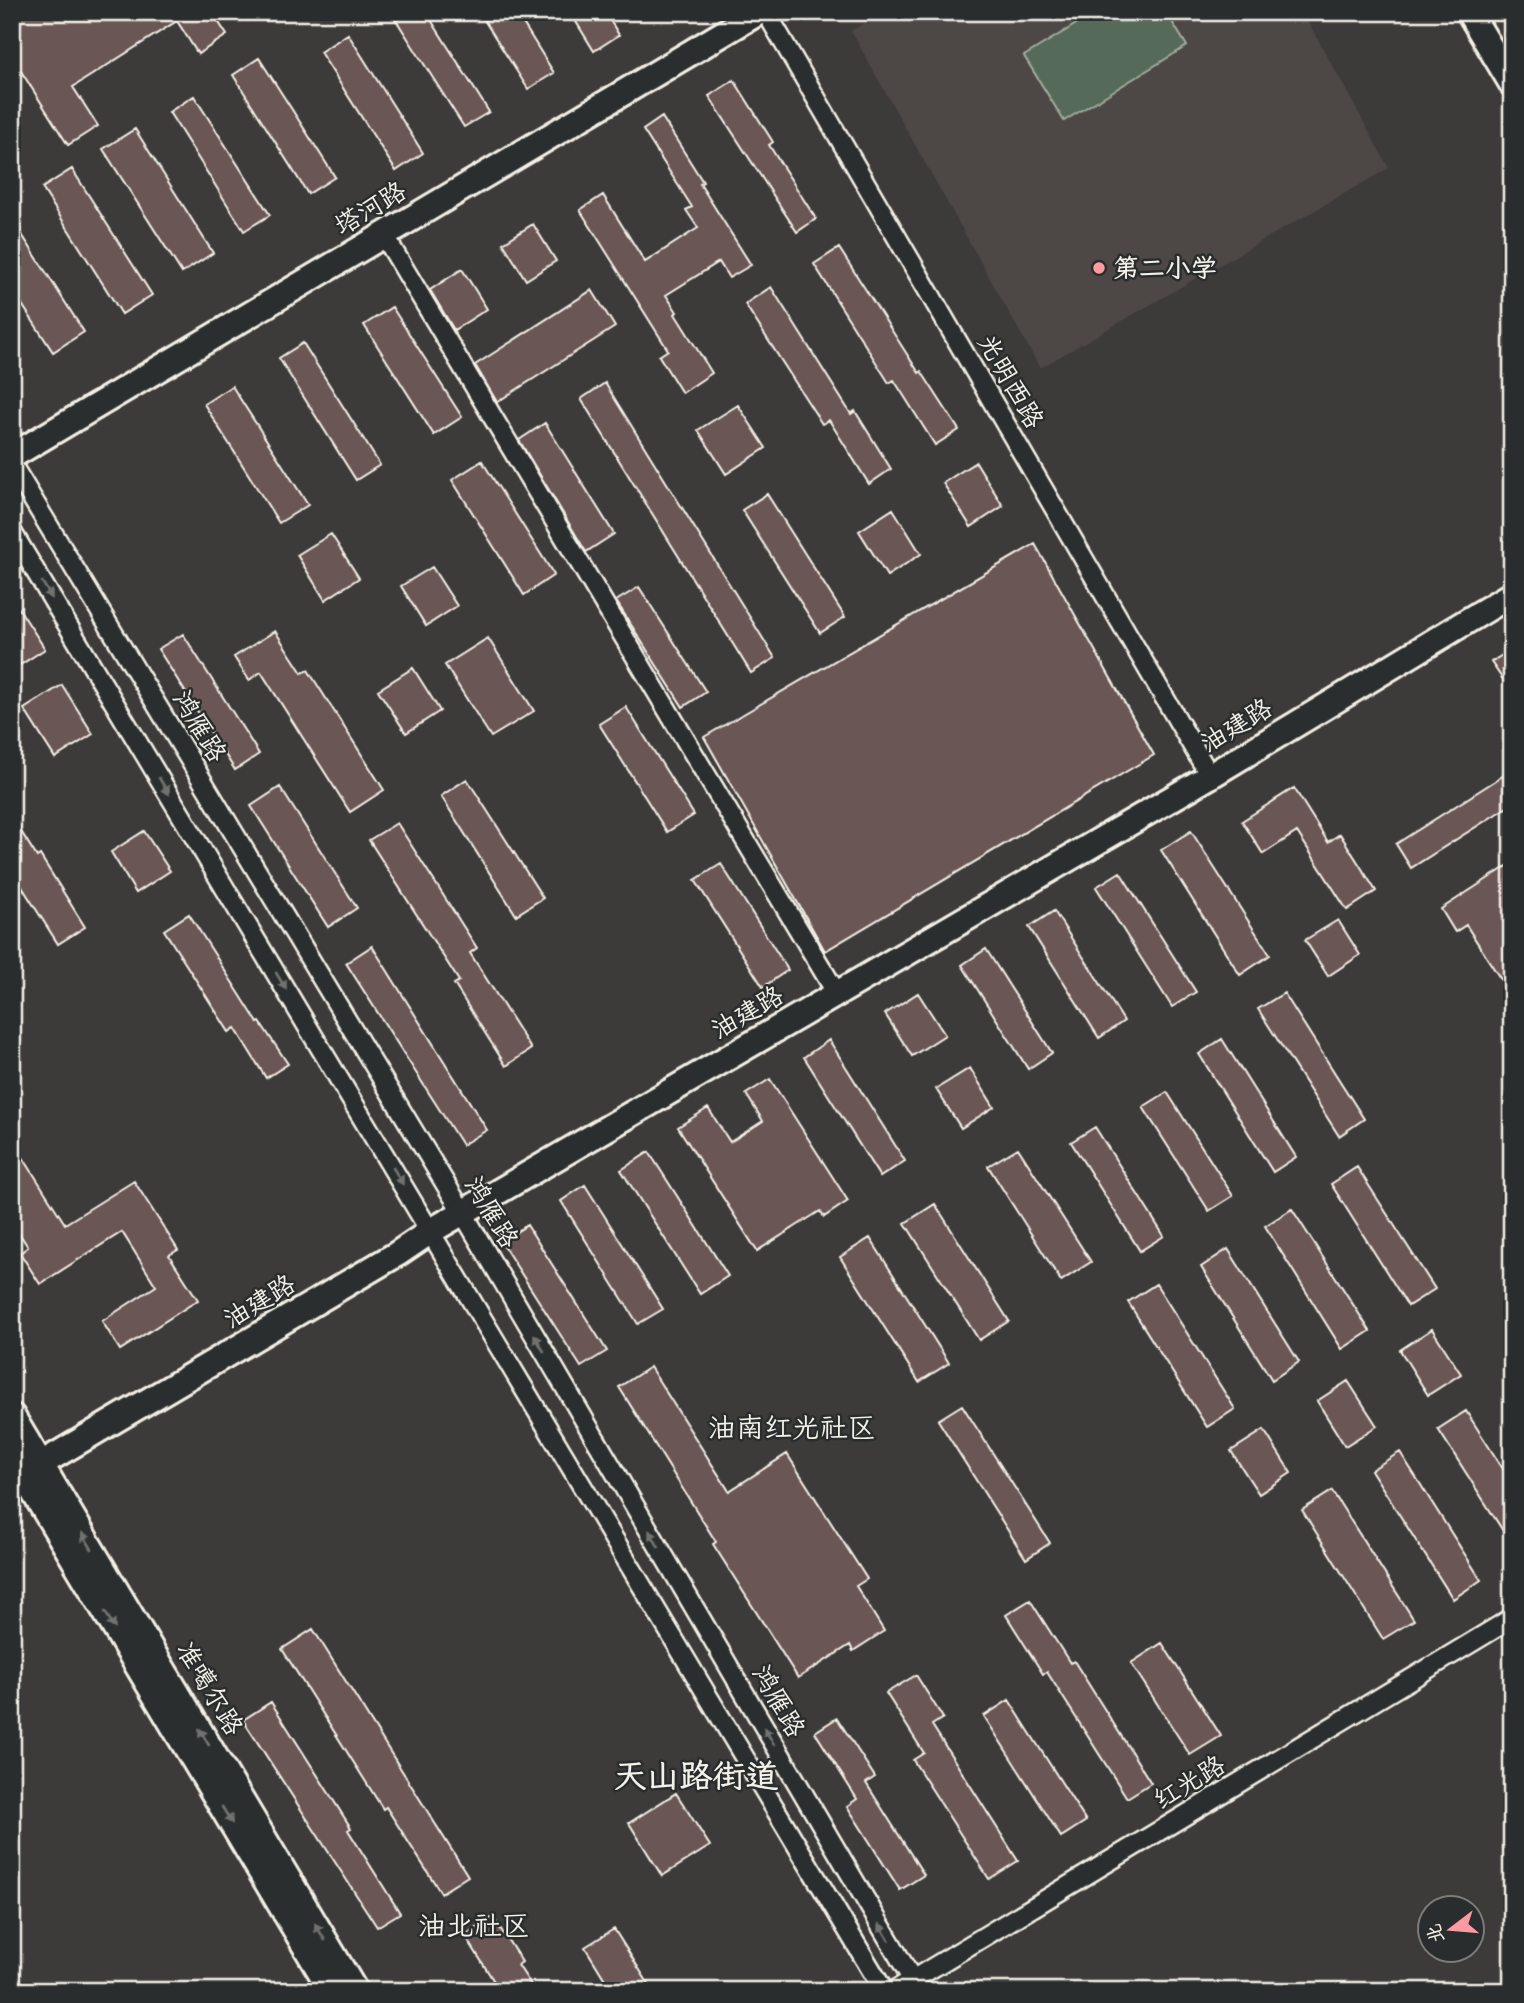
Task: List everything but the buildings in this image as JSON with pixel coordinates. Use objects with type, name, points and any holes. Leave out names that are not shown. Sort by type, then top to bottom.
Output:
[{"type":"main road","name":"塔河路","points":[[12,456],[759,12]]},
{"type":"main road","points":[[1469,12],[1512,84]]},
{"type":"main road","name":"油建路","points":[[22,1469],[397,1254],[431,1231],[1210,776],[1512,594]]},
{"type":"main road","name":"准噶尔路","points":[[12,1416],[22,1469],[332,1991]]},
{"type":"main road","name":"准噶尔路","points":[[22,1469],[355,1991]]},
{"type":"street","name":"光明西路","points":[[766,12],[1210,776]]},
{"type":"street","points":[[384,235],[837,994]]},
{"type":"street","name":"鸿雁路","points":[[12,465],[463,1213],[915,1985]]},
{"type":"street","points":[[12,532],[884,1991]]},
{"type":"street","name":"红光路","points":[[894,1991],[915,1985],[1512,1618]]},
{"type":"shaded area","name":"第二小学","points":[[882,12],[1303,12],[1389,168],[1040,368],[851,31]]},
{"type":"green space","points":[[1096,12],[1166,12],[1187,46],[1064,121],[1024,56]]},
{"type":"place","name":"第二小学","points":[[1099,268]]},
{"type":"district","name":"油南红光社区","points":[[792,1427]]},
{"type":"district","name":"天山路街道","points":[[696,1775]]},
{"type":"district","name":"油北社区","points":[[474,1925]]}]
